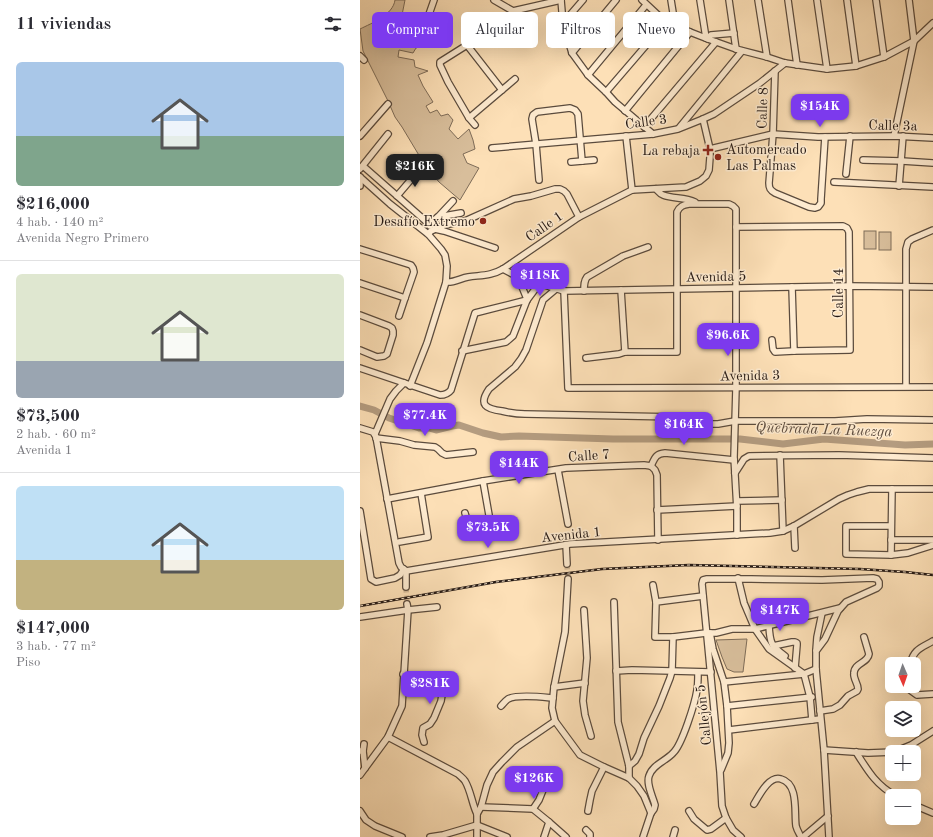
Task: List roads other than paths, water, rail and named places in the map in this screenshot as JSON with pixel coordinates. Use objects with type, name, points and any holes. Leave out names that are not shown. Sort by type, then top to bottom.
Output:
[{"type":"street","points":[[430,12],[434,0]]},
{"type":"street","points":[[494,0],[513,11],[561,0],[562,12]]},
{"type":"street","points":[[573,12],[583,0]]},
{"type":"street","points":[[572,53],[616,0]]},
{"type":"street","points":[[671,0],[673,12]]},
{"type":"street","points":[[700,0],[707,39]]},
{"type":"street","points":[[729,0],[736,49]]},
{"type":"street","points":[[758,0],[767,57]]},
{"type":"street","points":[[788,0],[797,65]]},
{"type":"street","points":[[817,0],[827,69]]},
{"type":"street","points":[[847,0],[856,66]]},
{"type":"street","points":[[876,0],[884,57]]},
{"type":"street","points":[[894,136],[914,41],[909,0]]},
{"type":"street","points":[[588,75],[644,2],[655,12]]},
{"type":"street","points":[[625,111],[690,32],[742,51],[785,63],[827,69],[856,66],[884,57],[914,41],[933,23]]},
{"type":"street","points":[[707,39],[711,36],[734,33]]},
{"type":"street","points":[[644,126],[716,42]]},
{"type":"street","points":[[462,48],[440,62],[440,65],[448,82],[469,118],[475,125]]},
{"type":"street","points":[[469,48],[502,90]]},
{"type":"street","points":[[570,48],[572,53],[588,75],[615,102],[653,134]]},
{"type":"street","points":[[606,92],[644,48]]},
{"type":"street","points":[[678,129],[742,51]]},
{"type":"street","name":"Calle 3","points":[[492,148],[653,134],[678,129],[703,120],[714,114],[760,83],[785,63]]},
{"type":"street","name":"Calle 8","points":[[775,71],[773,134],[769,188],[771,191],[775,194],[809,207],[818,207],[822,199],[825,137]]},
{"type":"street","points":[[469,118],[515,79]]},
{"type":"street","points":[[360,136],[388,104]]},
{"type":"street","points":[[539,180],[532,119],[536,112],[570,108],[575,110],[578,114],[582,160]]},
{"type":"street","name":"Calle 1","points":[[446,282],[496,273],[579,217],[632,190],[686,187],[700,181],[706,176],[709,170],[710,149],[703,120]]},
{"type":"street","points":[[388,134],[361,168],[397,196],[429,224],[431,231],[445,255],[447,266],[446,282],[427,343],[410,386]]},
{"type":"street","name":"Calle 3a","points":[[710,149],[773,134],[825,137],[903,136],[933,138]]},
{"type":"street","points":[[626,136],[632,190]]},
{"type":"street","points":[[846,174],[850,136]]},
{"type":"street","points":[[899,186],[903,136]]},
{"type":"street","points":[[572,162],[594,160]]},
{"type":"street","points":[[863,160],[933,163]]},
{"type":"street","points":[[397,196],[420,169]]},
{"type":"street","points":[[360,177],[360,186]]},
{"type":"street","points":[[360,177],[390,204],[431,231],[444,231],[495,248]]},
{"type":"street","points":[[834,182],[933,187]]},
{"type":"street","points":[[431,231],[444,225],[465,220],[514,199],[555,189],[564,190],[579,217]]},
{"type":"street","points":[[656,189],[663,195],[692,201],[699,204]]},
{"type":"street","points":[[429,224],[453,201]]},
{"type":"street","points":[[586,358],[625,352],[677,352],[677,212],[679,207],[683,205],[699,204],[729,204],[736,208],[736,388],[734,458],[737,504],[737,535]]},
{"type":"street","points":[[438,217],[461,213]]},
{"type":"street","name":"Calle 14","points":[[736,227],[843,226],[847,228],[849,232],[850,350],[794,351]]},
{"type":"street","points":[[906,386],[906,249],[908,242],[912,238],[933,230]]},
{"type":"street","points":[[584,291],[585,279],[587,277],[623,256],[648,247]]},
{"type":"street","points":[[360,249],[411,265],[413,268],[414,272],[399,316]]},
{"type":"street","name":"Avenida 5","points":[[503,269],[518,277],[564,291],[933,286]]},
{"type":"street","points":[[518,277],[527,300]]},
{"type":"street","points":[[360,283],[405,298]]},
{"type":"street","points":[[462,351],[506,342],[513,336],[527,300],[539,284]]},
{"type":"street","points":[[772,340],[773,349],[775,352],[794,351],[792,287]]},
{"type":"street","points":[[556,289],[543,300],[526,350],[521,359],[515,367],[486,393],[484,401],[488,408],[505,412],[525,414],[677,417],[711,424],[867,419],[933,420]]},
{"type":"street","points":[[621,290],[625,352]]},
{"type":"street","name":"Avenida 3","points":[[564,291],[568,388],[933,387]]},
{"type":"street","points":[[360,368],[410,386],[440,395],[445,395],[451,390],[475,313],[527,300]]},
{"type":"street","points":[[360,315],[390,326],[393,331],[393,335],[387,354],[384,356],[377,357],[360,350]]},
{"type":"street","points":[[404,383],[388,403],[376,436],[399,563],[405,570],[406,587]]},
{"type":"street","points":[[360,428],[371,431],[376,436],[414,445],[434,447],[446,455],[472,452]]},
{"type":"street","points":[[658,540],[657,475],[651,466],[656,456],[659,453],[665,453],[734,458]]},
{"type":"street","points":[[780,455],[783,531]]},
{"type":"street","points":[[735,474],[744,459],[749,456],[839,455],[933,458]]},
{"type":"street","name":"Calle 7","points":[[387,499],[483,481],[566,468],[651,466]]},
{"type":"street","points":[[558,470],[568,524]]},
{"type":"street","points":[[466,513],[467,520],[469,522],[488,519],[489,515],[483,481]]},
{"type":"street","points":[[891,555],[892,489]]},
{"type":"street","name":"Avenida 1","points":[[405,570],[566,545],[770,533],[783,531],[794,526],[848,494],[869,490],[933,489]]},
{"type":"street","points":[[399,542],[428,537],[421,493]]},
{"type":"street","points":[[657,510],[782,500]]},
{"type":"street","points":[[360,511],[371,579],[376,582],[396,578],[405,570]]},
{"type":"street","points":[[794,526],[795,548]]},
{"type":"street","points":[[891,526],[846,526],[846,554],[891,555],[908,553],[933,545]]},
{"type":"street","points":[[891,540],[933,540]]},
{"type":"street","points":[[566,545],[566,564]]},
{"type":"street","points":[[770,644],[755,629],[744,603],[738,578],[822,580],[877,579],[879,586],[877,588],[846,602],[840,608],[825,639],[816,651]]},
{"type":"street","name":"Callejón 5","points":[[738,578],[707,579],[703,580],[702,584],[708,633],[722,806],[726,818],[733,830],[742,837]]},
{"type":"street","points":[[568,579],[566,632],[554,687],[552,708],[556,721],[580,755],[629,778],[644,796],[651,813]]},
{"type":"street","points":[[653,585],[656,602],[655,637],[673,637],[720,632],[732,629],[755,629],[840,608]]},
{"type":"street","points":[[656,602],[703,596]]},
{"type":"street","points":[[614,602],[618,722],[629,766],[629,778]]},
{"type":"street","points":[[360,775],[388,737],[402,706],[407,607]]},
{"type":"street","points":[[360,617],[407,607],[437,607]]},
{"type":"street","points":[[584,610],[587,658],[583,701],[591,736]]},
{"type":"street","points":[[822,613],[817,637],[816,669],[824,750],[829,837]]},
{"type":"street","points":[[769,626],[769,649],[781,656],[789,664],[804,674],[810,697],[812,720]]},
{"type":"street","points":[[708,633],[724,682],[727,706],[729,743],[728,752],[720,772]]},
{"type":"street","points":[[629,766],[635,761],[639,754],[644,738],[670,678],[672,671],[673,637]]},
{"type":"street","points":[[820,711],[840,705],[848,696],[857,691],[858,685],[854,677],[854,671],[869,657],[864,637]]},
{"type":"street","points":[[912,657],[916,651],[933,641]]},
{"type":"street","points":[[770,644],[797,643],[795,668]]},
{"type":"street","points":[[724,682],[804,674],[816,669]]},
{"type":"street","points":[[616,670],[711,672]]},
{"type":"street","points":[[643,837],[655,805],[648,776],[652,770],[674,753],[678,746],[688,722],[698,690],[698,672]]},
{"type":"street","points":[[403,674],[432,680],[442,686],[443,689],[434,718],[430,724],[423,728],[422,735],[424,742]]},
{"type":"street","points":[[554,687],[585,683]]},
{"type":"street","points":[[914,693],[917,695],[933,694]]},
{"type":"street","points":[[501,706],[506,700],[524,696],[553,698]]},
{"type":"street","points":[[727,706],[818,697]]},
{"type":"street","points":[[729,730],[820,719]]},
{"type":"street","points":[[477,814],[481,807],[487,785],[493,772],[517,747],[556,721]]},
{"type":"street","points":[[824,750],[894,752],[912,745],[933,731]]},
{"type":"street","points":[[388,737],[458,774],[464,780],[477,814],[477,837]]},
{"type":"street","points":[[364,744],[362,751],[365,768]]},
{"type":"street","points":[[856,752],[870,774],[885,789]]},
{"type":"street","points":[[588,811],[592,791],[604,767]]},
{"type":"street","points":[[754,804],[762,791],[772,780],[777,778],[783,779],[787,782],[793,793],[796,827],[802,837],[828,816]]},
{"type":"street","points":[[533,809],[543,790]]},
{"type":"street","points":[[481,807],[533,809],[566,837]]},
{"type":"street","points":[[921,808],[933,813]]},
{"type":"street","points":[[360,811],[366,820],[375,826],[402,837]]},
{"type":"street","points":[[689,811],[694,819],[707,830],[711,829],[726,818]]},
{"type":"street","points":[[544,837],[549,822]]},
{"type":"street","points":[[434,837],[477,825],[507,837]]},
{"type":"street","points":[[586,830],[590,834],[590,837]]},
{"type":"street","points":[[673,837],[675,830]]},
{"type":"waterway","name":"Quebrada La Ruezga","points":[[360,406],[419,428],[436,430],[459,425],[501,437],[740,439],[783,444],[824,439],[905,445],[933,444]]},
{"type":"tunnel","points":[[567,564],[568,579]]},
{"type":"tunnel","points":[[406,587],[407,604]]},
{"type":"railway","points":[[360,606],[496,582],[602,569],[689,565],[860,569],[933,575]]},
{"type":"place","name":"La rebaja","points":[[708,150]]},
{"type":"place","name":"Automercado Las Palmas","points":[[718,157]]},
{"type":"place","name":"Desafío Extremo","points":[[483,221]]}]
